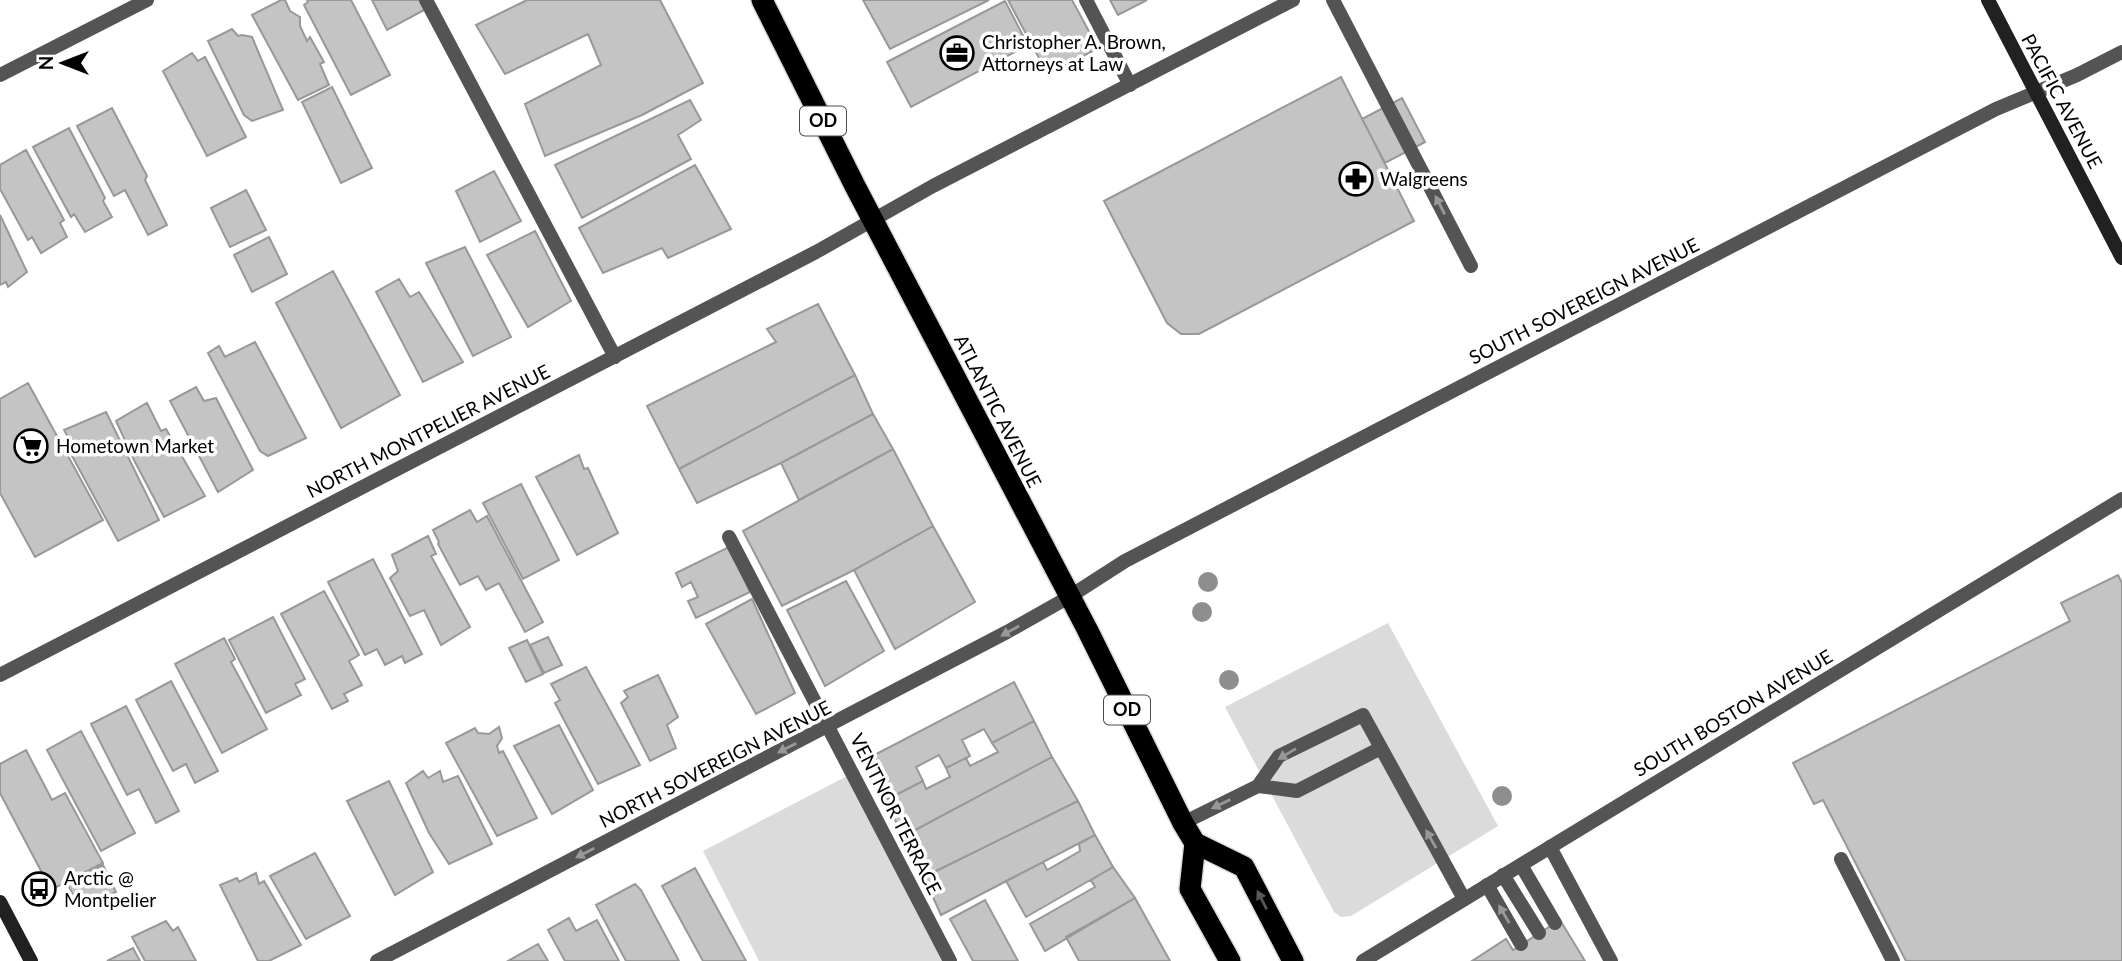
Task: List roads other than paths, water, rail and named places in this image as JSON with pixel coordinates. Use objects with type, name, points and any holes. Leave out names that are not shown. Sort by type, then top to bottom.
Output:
[{"type":"highway","name":"ATLANTIC AVENUE","points":[[762,0],[873,221],[1195,843]]},
{"type":"highway","points":[[1230,961],[1190,888],[1195,843],[1244,867],[1293,961]]},
{"type":"street","points":[[0,75],[147,0]]},
{"type":"street","points":[[426,0],[615,357]]},
{"type":"street","points":[[1086,0],[1130,85]]},
{"type":"street","name":"NORTH MONTPELIER AVENUE","points":[[0,675],[615,357],[933,187],[1293,0]]},
{"type":"street","points":[[1333,0],[1471,266]]},
{"type":"street","name":"PACIFIC AVENUE","points":[[1987,0],[2122,258]]},
{"type":"street","name":"SOUTH SOVEREIGN AVENUE","points":[[1069,597],[1125,561],[1996,109],[2077,75],[2122,51]]},
{"type":"street","name":"SOUTH BOSTON AVENUE","points":[[1363,961],[2122,499]]},
{"type":"street","name":"VENTNOR TERRACE","points":[[729,537],[950,961]]},
{"type":"street","name":"NORTH SOVEREIGN AVENUE","points":[[377,961],[829,727],[1069,597]]},
{"type":"street","points":[[1183,822],[1258,786],[1279,756],[1363,715],[1464,899]]},
{"type":"street","points":[[1258,786],[1297,791],[1381,748]]},
{"type":"street","points":[[1550,847],[1611,961]]},
{"type":"street","points":[[1841,859],[1893,961]]},
{"type":"street","points":[[1521,864],[1555,923]]},
{"type":"street","points":[[1503,875],[1539,933]]},
{"type":"street","points":[[1487,885],[1521,944]]},
{"type":"street","points":[[0,902],[31,961]]},
{"type":"place","name":"Christopher A. Brown, Attorneys at Law","points":[[957,53]]},
{"type":"place","name":"Walgreens","points":[[1356,179]]},
{"type":"place","name":"Hometown Market","points":[[31,446]]},
{"type":"place","name":"Arctic @ Montpelier","points":[[39,889]]}]
